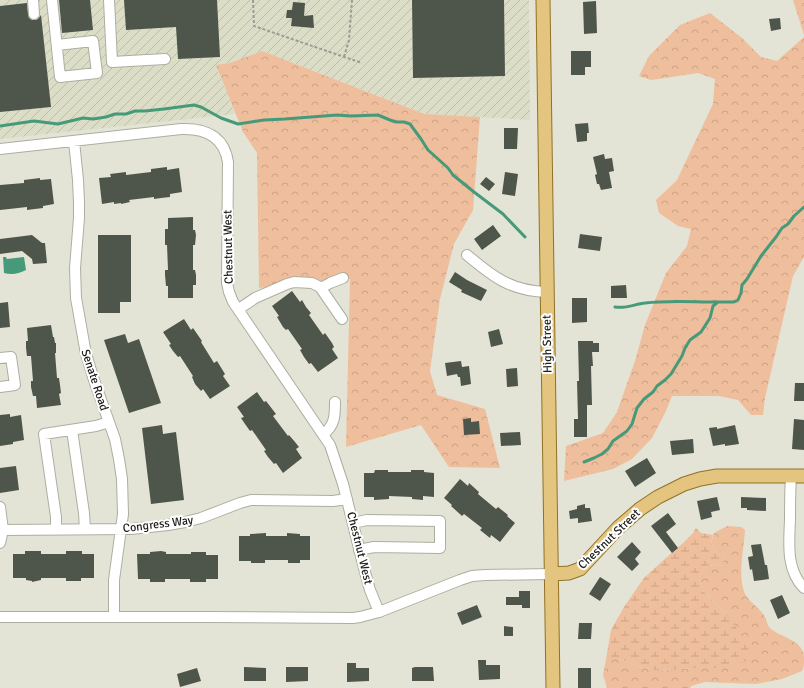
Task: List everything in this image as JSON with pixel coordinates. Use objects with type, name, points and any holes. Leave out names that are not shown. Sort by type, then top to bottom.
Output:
[{"type":"main road","name":"High Street","points":[[542,0],[553,688]]},
{"type":"main road","name":"Chestnut Street","points":[[550,574],[570,573],[580,569],[618,528],[633,515],[649,502],[674,488],[717,476],[804,476]]},
{"type":"street","points":[[33,0],[34,14]]},
{"type":"street","points":[[52,0],[60,77],[97,73],[93,41],[57,45]]},
{"type":"street","points":[[109,0],[112,62],[165,59]]},
{"type":"street","name":"Chestnut West","points":[[0,149],[187,128],[204,132],[215,137],[220,142],[225,151],[228,162],[227,282],[229,292],[332,450],[348,499],[367,581],[379,612]]},
{"type":"street","name":"Senate Road","points":[[74,140],[79,202],[75,268],[76,298],[86,354],[116,444],[121,469],[123,507],[115,576],[114,617]]},
{"type":"street","points":[[467,255],[499,280],[509,285],[529,291],[547,292]]},
{"type":"street","points":[[321,288],[330,282],[343,278]]},
{"type":"street","points":[[239,309],[255,298],[291,282],[314,284],[321,288],[342,319]]},
{"type":"street","points":[[0,358],[11,357],[15,385],[0,387]]},
{"type":"street","points":[[323,434],[329,429],[333,422],[335,402]]},
{"type":"street","points":[[56,529],[56,518],[44,434],[96,426],[109,422]]},
{"type":"street","points":[[72,430],[85,529]]},
{"type":"street","points":[[791,476],[789,540],[791,562],[795,574],[804,588]]},
{"type":"street","name":"Congress Way","points":[[3,530],[140,528],[185,522],[201,518],[252,500],[348,499]]},
{"type":"street","points":[[0,507],[3,530],[0,543]]},
{"type":"street","points":[[353,523],[367,520],[440,522],[440,548],[370,547],[359,550]]},
{"type":"street","points":[[0,617],[226,617],[345,619],[379,612],[472,576],[550,574]]},
{"type":"path","points":[[254,0],[254,26],[362,63]]},
{"type":"path","points":[[344,57],[349,40],[352,0]]},
{"type":"shaded area","points":[[0,0],[529,0],[530,120],[424,114],[262,51],[230,63],[216,65],[235,114],[0,139]]},
{"type":"shaded area","points":[[3,257],[6,257],[7,259],[24,257],[26,270],[15,274],[4,273]]},
{"type":"green space","points":[[793,0],[804,0],[804,35]]},
{"type":"green space","points":[[710,13],[742,38],[761,57],[777,61],[804,37],[804,257],[793,276],[765,398],[763,415],[751,415],[738,400],[719,396],[672,396],[652,438],[632,459],[613,469],[564,481],[566,446],[603,433],[617,412],[635,361],[645,325],[666,273],[687,246],[691,229],[678,226],[659,213],[656,200],[677,180],[713,104],[715,79],[698,73],[651,80],[639,76],[649,56],[680,25]]},
{"type":"green space","points":[[262,51],[424,114],[480,117],[473,210],[454,244],[440,299],[430,371],[437,395],[485,409],[500,468],[449,467],[421,425],[346,447],[350,279],[259,288],[257,153],[243,132],[216,65],[230,63]]},
{"type":"green space","points":[[727,526],[741,527],[745,530],[741,579],[745,594],[763,614],[770,628],[792,640],[800,647],[803,652],[804,659],[802,671],[782,679],[756,684],[705,682],[691,686],[690,688],[607,688],[603,675],[606,659],[620,659],[640,667],[659,671],[692,668],[726,614],[704,592],[699,575],[707,566],[722,564],[725,557],[715,551],[711,543],[714,533]]},
{"type":"green space","points":[[696,528],[701,533],[713,535],[711,543],[715,551],[725,557],[722,564],[707,566],[699,575],[704,592],[726,614],[748,644],[749,660],[727,668],[692,668],[659,671],[640,667],[620,659],[606,659],[611,630],[624,607],[644,578],[683,543]]},
{"type":"building","points":[[59,0],[90,0],[93,30],[62,33]]},
{"type":"building","points":[[124,0],[217,0],[220,57],[178,59],[176,27],[126,30]]},
{"type":"building","points":[[412,0],[504,0],[505,76],[413,78]]},
{"type":"building","points":[[596,1],[597,33],[584,34],[583,2]]},
{"type":"building","points":[[293,2],[305,3],[304,16],[313,15],[314,28],[291,26],[292,18],[286,18],[287,10],[292,10]]},
{"type":"building","points":[[27,3],[29,18],[35,20],[41,15],[51,107],[0,112],[0,6]]},
{"type":"building","points":[[780,18],[781,29],[771,31],[769,19]]},
{"type":"building","points":[[571,51],[591,51],[591,67],[585,67],[585,75],[571,75]]},
{"type":"building","points":[[588,123],[589,133],[587,133],[587,141],[577,142],[575,124]]},
{"type":"building","points":[[504,128],[518,128],[517,149],[504,149]]},
{"type":"building","points":[[604,154],[605,159],[612,158],[614,171],[609,172],[612,188],[601,190],[599,184],[597,184],[595,175],[597,174],[593,157]]},
{"type":"building","points":[[167,167],[167,170],[179,168],[182,192],[170,194],[170,197],[129,200],[130,202],[121,204],[114,204],[114,202],[102,204],[99,178],[111,177],[110,174],[126,172],[126,175],[151,172],[151,169]]},
{"type":"building","points":[[505,172],[518,174],[515,196],[502,194]]},
{"type":"building","points":[[486,177],[495,184],[489,191],[480,184]]},
{"type":"building","points":[[40,178],[40,180],[51,179],[54,204],[43,206],[43,208],[27,210],[27,207],[0,210],[0,185],[24,183],[24,180]]},
{"type":"building","points":[[193,217],[193,230],[195,230],[196,235],[195,245],[193,245],[193,270],[195,270],[196,275],[196,285],[193,285],[193,298],[168,298],[168,286],[166,286],[165,275],[165,270],[168,270],[165,229],[168,229],[168,218]]},
{"type":"building","points":[[493,225],[501,236],[482,250],[474,239]]},
{"type":"building","points":[[580,234],[602,237],[600,251],[578,248]]},
{"type":"building","points":[[32,235],[42,243],[45,243],[47,263],[33,264],[32,259],[22,251],[0,254],[0,239]]},
{"type":"building","points":[[98,235],[131,235],[131,302],[120,302],[120,313],[98,313]]},
{"type":"building","points":[[455,272],[487,290],[481,301],[461,292],[462,290],[449,282]]},
{"type":"building","points":[[626,285],[627,298],[611,298],[611,286]]},
{"type":"building","points":[[292,291],[300,302],[302,300],[311,313],[309,315],[323,335],[325,333],[332,343],[334,347],[332,349],[338,358],[318,372],[304,357],[300,350],[302,349],[288,329],[286,330],[283,327],[277,317],[279,316],[272,306]]},
{"type":"building","points":[[572,298],[587,298],[587,322],[572,323]]},
{"type":"building","points":[[8,302],[10,327],[0,328],[0,303]]},
{"type":"building","points":[[184,319],[191,330],[193,328],[202,341],[201,342],[214,363],[217,361],[225,374],[223,376],[230,386],[210,399],[203,389],[201,391],[195,384],[192,377],[193,376],[180,356],[178,357],[173,351],[169,345],[171,344],[163,332]]},
{"type":"building","points":[[51,325],[53,337],[56,343],[55,353],[57,378],[59,378],[61,405],[37,408],[36,396],[33,396],[31,387],[31,381],[33,381],[31,356],[27,356],[26,348],[26,341],[28,341],[27,328]]},
{"type":"building","points":[[499,329],[503,344],[491,347],[488,332]]},
{"type":"building","points":[[125,334],[128,343],[139,339],[161,403],[129,413],[104,340]]},
{"type":"building","points":[[578,341],[593,341],[593,343],[599,343],[599,352],[592,352],[592,405],[587,405],[587,437],[574,437],[574,419],[578,419]]},
{"type":"building","points":[[461,361],[462,367],[469,366],[471,384],[461,386],[460,377],[458,377],[457,374],[447,376],[445,363]]},
{"type":"building","points":[[517,368],[518,386],[507,387],[506,369]]},
{"type":"building","points":[[795,383],[804,383],[804,401],[794,401]]},
{"type":"building","points":[[257,392],[264,402],[266,401],[276,414],[273,416],[288,436],[289,435],[299,447],[296,449],[302,458],[283,473],[276,463],[274,464],[268,457],[264,451],[266,450],[252,430],[250,431],[245,424],[241,418],[244,417],[237,407]]},
{"type":"building","points":[[10,414],[10,417],[21,415],[24,440],[13,442],[13,444],[0,446],[0,415]]},
{"type":"building","points":[[471,418],[471,422],[479,421],[480,434],[464,435],[463,419]]},
{"type":"building","points":[[794,419],[804,420],[804,450],[792,449]]},
{"type":"building","points":[[162,425],[163,434],[176,432],[184,500],[151,504],[142,428]]},
{"type":"building","points":[[735,425],[739,444],[713,446],[709,428],[717,427],[717,429]]},
{"type":"building","points":[[520,432],[521,445],[501,446],[500,433]]},
{"type":"building","points":[[693,439],[694,453],[672,455],[670,441]]},
{"type":"building","points":[[647,458],[656,473],[635,487],[625,471]]},
{"type":"building","points":[[16,466],[19,490],[0,493],[0,468]]},
{"type":"building","points":[[375,470],[388,470],[388,472],[411,472],[411,470],[424,470],[424,472],[434,473],[434,497],[423,496],[423,500],[412,499],[412,497],[389,496],[389,499],[374,500],[374,497],[364,497],[364,473],[374,473]]},
{"type":"building","points":[[460,479],[468,486],[469,483],[479,492],[478,494],[496,509],[498,507],[515,523],[500,542],[491,535],[490,538],[480,530],[482,528],[464,514],[462,516],[444,498]]},
{"type":"building","points":[[717,497],[720,510],[711,512],[712,517],[701,520],[697,501]]},
{"type":"building","points":[[741,497],[766,498],[766,511],[747,510],[747,508],[741,508]]},
{"type":"building","points":[[585,504],[585,508],[590,508],[592,521],[578,523],[578,518],[570,519],[569,511],[577,509],[577,506]]},
{"type":"building","points":[[668,513],[676,524],[666,532],[678,548],[672,553],[651,526]]},
{"type":"building","points":[[266,533],[266,536],[287,536],[287,533],[300,534],[300,536],[310,536],[310,560],[300,560],[300,563],[288,563],[288,560],[265,560],[265,563],[239,561],[239,536],[250,536],[250,534]]},
{"type":"building","points":[[632,542],[641,552],[635,559],[639,564],[632,571],[617,557]]},
{"type":"building","points":[[761,544],[769,579],[754,581],[752,569],[750,570],[748,557],[753,556],[751,545]]},
{"type":"building","points":[[25,551],[41,551],[41,554],[66,554],[66,551],[82,551],[82,554],[94,554],[94,578],[81,578],[81,581],[66,581],[66,578],[41,578],[41,580],[32,582],[26,580],[26,578],[13,578],[13,554],[25,554]]},
{"type":"building","points":[[150,552],[166,552],[166,554],[191,554],[191,552],[206,552],[206,555],[218,555],[218,579],[206,579],[206,582],[190,582],[190,579],[165,579],[165,582],[150,582],[150,579],[138,579],[137,554],[150,554]]},
{"type":"building","points":[[600,577],[611,584],[600,601],[589,594]]},
{"type":"building","points":[[519,591],[530,591],[530,608],[522,608],[522,605],[506,605],[506,597],[519,597]]},
{"type":"building","points":[[782,595],[790,613],[778,619],[770,600]]},
{"type":"building","points":[[477,605],[482,617],[462,625],[457,613]]},
{"type":"building","points":[[579,623],[592,623],[591,639],[578,639]]},
{"type":"building","points":[[504,626],[513,627],[513,636],[504,636]]},
{"type":"building","points":[[478,660],[486,660],[486,665],[500,665],[500,679],[479,680]]},
{"type":"building","points":[[347,663],[356,663],[356,668],[369,668],[369,681],[347,682]]},
{"type":"building","points":[[244,667],[266,668],[266,681],[244,681]]},
{"type":"building","points":[[286,667],[308,667],[308,681],[286,682]]},
{"type":"building","points":[[433,667],[434,681],[412,681],[412,668]]},
{"type":"building","points":[[197,668],[201,681],[180,687],[177,674]]},
{"type":"building","points":[[578,668],[591,668],[591,688],[578,688]]},
{"type":"waterway","points":[[0,126],[34,121],[58,124],[83,118],[93,119],[115,114],[126,114],[135,111],[194,105],[201,107],[221,118],[238,124],[264,120],[337,115],[378,115],[396,122],[410,124],[428,150],[448,168],[453,175],[503,214],[525,237]]},
{"type":"waterway","points":[[584,462],[602,454],[608,449],[613,441],[627,431],[632,424],[637,408],[644,399],[671,374],[690,340],[701,332],[710,318],[713,306],[718,302],[734,302],[738,300],[742,285],[761,256],[782,228],[788,224],[804,207]]},
{"type":"waterway","points":[[615,307],[645,303],[681,301],[717,302]]}]
